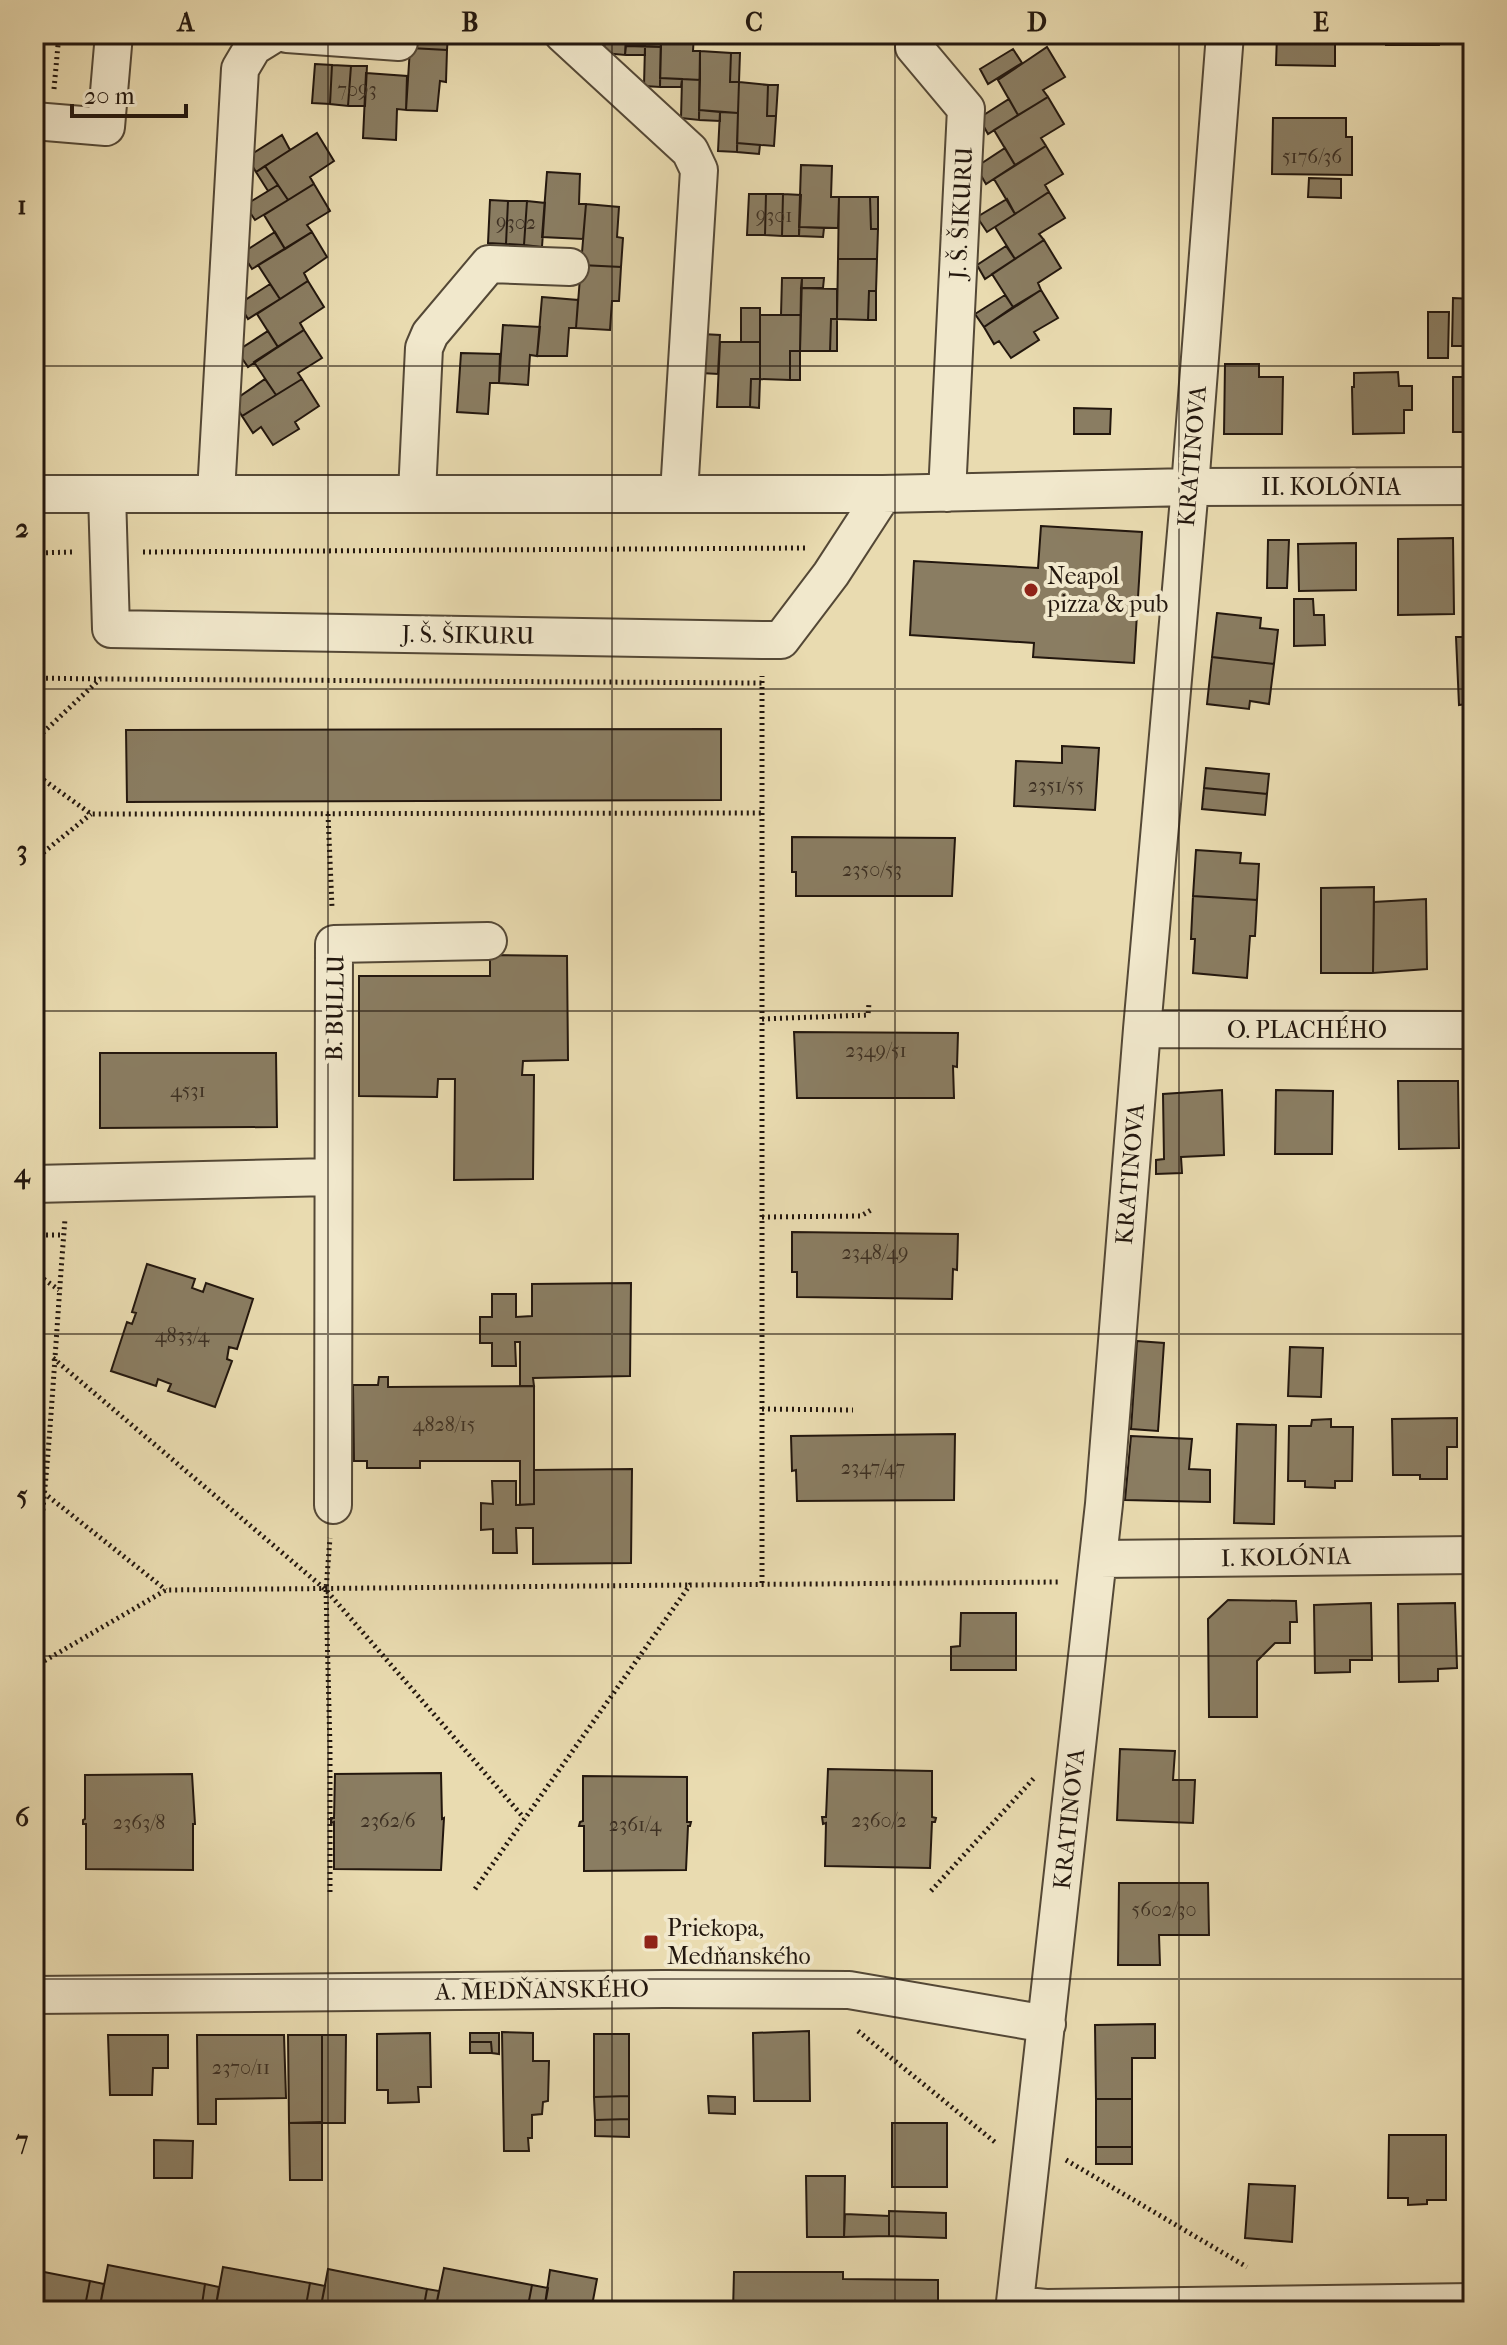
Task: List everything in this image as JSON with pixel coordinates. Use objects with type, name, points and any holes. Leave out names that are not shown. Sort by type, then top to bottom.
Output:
[{"type":"street","points":[[42,122],[106,127],[114,34]]},
{"type":"street","points":[[216,493],[240,69],[253,47],[274,34]]},
{"type":"street","points":[[287,34],[399,42]]},
{"type":"street","points":[[563,34],[690,151],[699,170],[679,493]]},
{"type":"street","name":"KRATINOVA","points":[[1015,2308],[1099,1559],[1190,487],[1225,34]]},
{"type":"street","name":"J. Š. ŠIKURU","points":[[914,47],[966,109],[947,493]]},
{"type":"street","points":[[417,493],[424,348],[430,334],[489,264],[570,267]]},
{"type":"street","name":"II. KOLÓNIA","points":[[1190,487],[1473,486]]},
{"type":"street","points":[[34,494],[883,494],[1190,487]]},
{"type":"street","name":"J. Š. ŠIKURU","points":[[107,494],[111,629],[781,640],[883,494]]},
{"type":"street","name":"B. BULLU","points":[[333,1505],[334,944],[488,941]]},
{"type":"street","name":"O. PLACHÉHO","points":[[1142,1029],[1473,1030]]},
{"type":"street","points":[[51,1184],[332,1177]]},
{"type":"street","name":"I. KOLÓNIA","points":[[1099,1559],[1473,1555]]},
{"type":"street","name":"A. MEDŇANSKÉHO","points":[[34,1995],[849,1990],[1047,2024]]},
{"type":"street","points":[[1015,2308],[1473,2302]]},
{"type":"path","points":[[42,122],[59,34]]},
{"type":"path","points":[[34,553],[848,548]]},
{"type":"path","points":[[762,640],[762,1583]]},
{"type":"path","points":[[34,678],[762,683]]},
{"type":"path","points":[[34,741],[100,679]]},
{"type":"path","points":[[34,773],[91,814],[762,813]]},
{"type":"path","points":[[34,860],[91,814]]},
{"type":"path","points":[[328,814],[334,953]]},
{"type":"path","points":[[762,1019],[868,1015],[869,1003]]},
{"type":"path","points":[[34,1588],[46,1496],[63,1235],[51,1184]]},
{"type":"path","points":[[762,1217],[861,1216],[871,1210]]},
{"type":"path","points":[[34,1235],[63,1235]]},
{"type":"path","points":[[34,1272],[59,1290]]},
{"type":"path","points":[[53,1358],[326,1590],[524,1818]]},
{"type":"path","points":[[762,1409],[853,1410]]},
{"type":"path","points":[[34,1485],[166,1590]]},
{"type":"path","points":[[330,1892],[326,1590],[333,1505]]},
{"type":"path","points":[[34,1667],[166,1590],[1068,1582]]},
{"type":"path","points":[[475,1889],[690,1585]]},
{"type":"path","points":[[931,1891],[1041,1772]]},
{"type":"path","points":[[34,1954],[42,1954]]},
{"type":"path","points":[[853,2026],[1003,2149]]},
{"type":"path","points":[[1057,2155],[1259,2274]]},
{"type":"building","points":[[410,34],[448,34],[447,50],[410,48]]},
{"type":"building","points":[[605,34],[626,34],[625,55],[604,53]]},
{"type":"building","points":[[626,34],[661,34],[661,47],[626,46]]},
{"type":"building","points":[[661,34],[694,34],[693,51],[700,51],[700,80],[660,78]]},
{"type":"building","points":[[1277,34],[1335,34],[1335,66],[1276,65]]},
{"type":"building","points":[[1386,34],[1440,34],[1439,45],[1386,45]]},
{"type":"building","points":[[1440,34],[1473,34],[1473,42],[1439,42]]},
{"type":"building","points":[[626,46],[645,46],[645,55],[625,55]]},
{"type":"building","points":[[645,46],[661,47],[660,87],[644,86]]},
{"type":"building","points":[[1047,47],[1065,77],[1043,90],[1048,97],[1018,115],[998,80]]},
{"type":"building","points":[[410,48],[447,50],[446,82],[440,81],[437,111],[406,110]]},
{"type":"building","points":[[1013,49],[1022,63],[988,84],[980,69]]},
{"type":"building","points":[[700,51],[731,53],[730,82],[739,82],[738,113],[699,110]]},
{"type":"building","points":[[731,53],[740,53],[739,82],[730,82]]},
{"type":"building","points":[[315,64],[332,65],[330,104],[312,103]]},
{"type":"building","points":[[332,65],[351,66],[348,106],[330,104]]},
{"type":"building","points":[[351,66],[367,66],[365,106],[348,106]]},
{"type":"building","points":[[366,73],[407,76],[406,110],[397,109],[396,140],[363,138]]},
{"type":"building","points":[[660,78],[682,79],[681,87],[660,87]]},
{"type":"building","points":[[682,79],[700,80],[699,120],[681,118]]},
{"type":"building","points":[[739,82],[768,85],[767,116],[776,116],[774,146],[737,143]]},
{"type":"building","points":[[768,85],[778,85],[776,116],[767,116]]},
{"type":"building","points":[[1048,97],[1064,124],[1041,138],[1046,146],[1015,165],[994,130]]},
{"type":"building","points":[[1009,99],[1018,115],[988,134],[979,118]]},
{"type":"building","points":[[699,110],[720,112],[720,121],[699,120]]},
{"type":"building","points":[[720,112],[738,113],[737,152],[718,151]]},
{"type":"building","points":[[1273,118],[1346,118],[1346,137],[1352,137],[1352,175],[1272,174]]},
{"type":"building","points":[[317,133],[334,161],[310,177],[314,184],[288,200],[265,166]]},
{"type":"building","points":[[282,135],[290,150],[256,172],[247,157]]},
{"type":"building","points":[[737,143],[760,145],[759,154],[737,152]]},
{"type":"building","points":[[1046,146],[1063,174],[1045,185],[1049,192],[1015,214],[994,179]]},
{"type":"building","points":[[1005,148],[1015,165],[986,184],[976,167]]},
{"type":"building","points":[[801,165],[832,166],[831,197],[839,197],[838,228],[799,227]]},
{"type":"building","points":[[265,166],[278,185],[268,191],[256,172]]},
{"type":"building","points":[[547,172],[580,174],[579,204],[586,204],[583,239],[542,237]]},
{"type":"building","points":[[1309,178],[1341,179],[1341,198],[1308,197]]},
{"type":"building","points":[[314,184],[330,211],[307,225],[312,232],[285,249],[264,215]]},
{"type":"building","points":[[278,185],[288,200],[255,220],[245,205]]},
{"type":"building","points":[[1049,192],[1065,218],[1039,234],[1044,240],[1015,259],[995,227]]},
{"type":"building","points":[[749,194],[766,194],[765,235],[747,235]]},
{"type":"building","points":[[766,194],[783,194],[782,236],[765,235]]},
{"type":"building","points":[[783,194],[801,195],[799,236],[782,236]]},
{"type":"building","points":[[839,197],[870,197],[871,229],[878,229],[877,259],[838,259]]},
{"type":"building","points":[[870,197],[878,197],[878,229],[871,229]]},
{"type":"building","points":[[1007,199],[1015,214],[987,232],[977,217]]},
{"type":"building","points":[[490,200],[508,201],[506,244],[488,243]]},
{"type":"building","points":[[508,201],[527,201],[524,245],[506,244]]},
{"type":"building","points":[[527,201],[545,203],[542,247],[524,245]]},
{"type":"building","points":[[586,204],[619,207],[617,237],[623,238],[621,267],[581,265]]},
{"type":"building","points":[[799,227],[824,228],[823,237],[799,236]]},
{"type":"building","points":[[275,232],[285,249],[252,269],[242,253]]},
{"type":"building","points":[[312,232],[327,257],[304,273],[308,281],[280,299],[258,265]]},
{"type":"building","points":[[1044,240],[1061,268],[1038,283],[1041,290],[1013,307],[992,274]]},
{"type":"building","points":[[1006,246],[1015,259],[985,279],[977,265]]},
{"type":"building","points":[[838,259],[877,259],[876,291],[869,291],[868,320],[837,319]]},
{"type":"building","points":[[581,265],[621,267],[619,301],[612,301],[610,330],[576,328]]},
{"type":"building","points":[[782,278],[802,278],[801,315],[781,315]]},
{"type":"building","points":[[802,278],[824,278],[823,288],[801,288]]},
{"type":"building","points":[[308,281],[324,307],[300,323],[304,330],[278,347],[257,314]]},
{"type":"building","points":[[270,284],[280,299],[248,319],[239,304]]},
{"type":"building","points":[[801,288],[837,289],[837,319],[831,319],[830,351],[800,351]]},
{"type":"building","points":[[1041,290],[1058,318],[1034,332],[1039,340],[1011,358],[999,341],[994,344],[984,327]]},
{"type":"building","points":[[869,291],[876,291],[876,320],[868,320]]},
{"type":"building","points":[[1005,295],[1013,307],[984,327],[975,314]]},
{"type":"building","points":[[542,297],[578,300],[576,328],[569,328],[567,356],[537,356]]},
{"type":"building","points":[[1453,298],[1473,299],[1473,346],[1452,346]]},
{"type":"building","points":[[741,308],[760,308],[760,342],[741,342]]},
{"type":"building","points":[[1428,312],[1449,312],[1448,358],[1428,358]]},
{"type":"building","points":[[760,315],[801,315],[800,351],[790,351],[790,380],[760,379]]},
{"type":"building","points":[[831,319],[837,319],[837,351],[830,351]]},
{"type":"building","points":[[503,325],[540,327],[537,356],[530,355],[528,385],[499,383]]},
{"type":"building","points":[[304,330],[322,358],[298,373],[302,379],[276,395],[254,362]]},
{"type":"building","points":[[268,331],[278,347],[248,367],[237,351]]},
{"type":"building","points":[[702,334],[720,335],[718,374],[701,373]]},
{"type":"building","points":[[720,342],[760,342],[760,379],[751,379],[750,407],[717,407]]},
{"type":"building","points":[[790,351],[800,351],[800,380],[790,380]]},
{"type":"building","points":[[461,353],[500,354],[499,383],[490,383],[488,414],[457,412]]},
{"type":"building","points":[[1225,364],[1259,364],[1259,377],[1283,377],[1282,434],[1224,434]]},
{"type":"building","points":[[1398,372],[1399,386],[1412,386],[1412,410],[1404,410],[1404,433],[1353,434],[1354,373]]},
{"type":"building","points":[[1453,377],[1473,377],[1473,432],[1453,432]]},
{"type":"building","points":[[265,379],[276,395],[242,416],[233,401]]},
{"type":"building","points":[[302,379],[319,406],[295,422],[299,429],[273,445],[261,427],[253,433],[242,416]]},
{"type":"building","points":[[751,379],[760,379],[759,408],[750,407]]},
{"type":"building","points":[[1074,408],[1111,409],[1110,434],[1074,434]]},
{"type":"building","points":[[1041,526],[1142,532],[1134,663],[1033,657],[1034,643],[910,635],[914,561],[1038,568]]},
{"type":"building","points":[[1453,538],[1454,614],[1398,615],[1398,539]]},
{"type":"building","points":[[1268,540],[1289,540],[1287,588],[1267,588]]},
{"type":"building","points":[[1356,543],[1356,590],[1299,591],[1298,544]]},
{"type":"building","points":[[1294,599],[1313,599],[1314,615],[1324,615],[1325,645],[1294,646]]},
{"type":"building","points":[[1217,613],[1261,618],[1260,628],[1278,630],[1274,664],[1212,657]]},
{"type":"building","points":[[1456,637],[1473,637],[1473,703],[1459,705]]},
{"type":"building","points":[[1212,657],[1274,664],[1269,704],[1250,701],[1249,709],[1207,704]]},
{"type":"building","points":[[721,729],[721,800],[127,802],[126,730]]},
{"type":"building","points":[[1062,746],[1099,748],[1095,810],[1014,806],[1016,761],[1062,763]]},
{"type":"building","points":[[1206,768],[1269,774],[1267,794],[1204,788]]},
{"type":"building","points":[[1204,788],[1267,794],[1265,815],[1202,809]]},
{"type":"building","points":[[792,837],[955,838],[952,896],[796,896]]},
{"type":"building","points":[[1196,850],[1241,853],[1240,863],[1259,864],[1257,900],[1193,896]]},
{"type":"building","points":[[1374,887],[1373,973],[1321,973],[1321,888]]},
{"type":"building","points":[[1193,896],[1257,900],[1255,936],[1250,936],[1247,978],[1193,973]]},
{"type":"building","points":[[1426,899],[1427,969],[1373,973],[1374,902]]},
{"type":"building","points":[[490,955],[567,956],[568,1060],[523,1061],[522,1075],[534,1075],[533,1179],[454,1180],[455,1079],[438,1079],[437,1097],[359,1096],[359,976],[490,976]]},
{"type":"building","points":[[794,1032],[958,1033],[957,1067],[953,1066],[954,1098],[797,1098]]},
{"type":"building","points":[[100,1053],[276,1053],[277,1127],[100,1128]]},
{"type":"building","points":[[1398,1081],[1458,1081],[1459,1148],[1399,1149]]},
{"type":"building","points":[[1222,1090],[1224,1155],[1181,1157],[1182,1173],[1156,1174],[1156,1160],[1164,1159],[1163,1094]]},
{"type":"building","points":[[1276,1090],[1333,1091],[1332,1154],[1275,1154]]},
{"type":"building","points":[[792,1232],[958,1234],[952,1299],[797,1297],[797,1272],[792,1272]]},
{"type":"building","points":[[147,1264],[195,1279],[192,1288],[203,1292],[206,1283],[253,1299],[237,1349],[229,1347],[227,1359],[232,1361],[215,1407],[168,1391],[171,1384],[158,1379],[156,1386],[111,1371],[127,1322],[132,1324],[136,1313],[132,1312]]},
{"type":"building","points":[[631,1283],[630,1376],[533,1378],[534,1386],[520,1386],[520,1342],[515,1342],[516,1366],[492,1366],[492,1343],[480,1343],[480,1317],[492,1317],[492,1294],[516,1294],[516,1317],[532,1316],[532,1284]]},
{"type":"building","points":[[1137,1341],[1164,1343],[1158,1431],[1131,1429]]},
{"type":"building","points":[[1290,1347],[1323,1348],[1321,1397],[1288,1396]]},
{"type":"building","points":[[379,1377],[388,1377],[388,1387],[534,1386],[534,1504],[520,1505],[520,1461],[420,1461],[420,1468],[367,1468],[367,1461],[354,1461],[353,1385],[378,1385]]},
{"type":"building","points":[[1457,1418],[1457,1447],[1447,1447],[1447,1479],[1393,1475],[1392,1419]]},
{"type":"building","points":[[1331,1419],[1331,1427],[1353,1427],[1352,1481],[1335,1481],[1335,1488],[1305,1487],[1305,1481],[1288,1481],[1289,1426],[1311,1426],[1312,1420]]},
{"type":"building","points":[[1237,1424],[1276,1425],[1274,1524],[1234,1523]]},
{"type":"building","points":[[955,1434],[954,1500],[797,1501],[791,1436]]},
{"type":"building","points":[[1131,1436],[1192,1439],[1189,1469],[1210,1470],[1210,1502],[1125,1500]]},
{"type":"building","points":[[632,1469],[631,1563],[533,1564],[533,1528],[516,1528],[517,1553],[493,1553],[493,1529],[481,1530],[481,1503],[493,1504],[492,1481],[516,1481],[516,1505],[534,1504],[534,1470]]},
{"type":"building","points":[[1228,1600],[1296,1601],[1297,1622],[1290,1622],[1290,1643],[1275,1643],[1257,1661],[1257,1717],[1209,1717],[1208,1619]]},
{"type":"building","points":[[1371,1603],[1372,1660],[1350,1660],[1350,1672],[1315,1673],[1314,1605]]},
{"type":"building","points":[[1455,1603],[1457,1668],[1438,1669],[1438,1681],[1399,1682],[1398,1604]]},
{"type":"building","points":[[961,1613],[1016,1613],[1016,1670],[951,1670],[951,1647],[960,1646]]},
{"type":"building","points":[[1120,1749],[1175,1751],[1173,1780],[1195,1780],[1193,1823],[1117,1820]]},
{"type":"building","points":[[828,1769],[932,1771],[932,1817],[936,1818],[932,1822],[930,1868],[825,1866],[826,1823],[823,1824],[822,1817],[826,1817]]},
{"type":"building","points":[[441,1773],[444,1818],[441,1870],[334,1869],[334,1822],[331,1823],[331,1818],[334,1818],[335,1774]]},
{"type":"building","points":[[192,1774],[195,1824],[193,1870],[86,1869],[86,1824],[83,1824],[85,1775]]},
{"type":"building","points":[[583,1776],[687,1777],[687,1822],[691,1822],[688,1826],[686,1870],[584,1871],[584,1826],[579,1826],[583,1821]]},
{"type":"building","points":[[1119,1883],[1208,1883],[1209,1935],[1159,1935],[1160,1965],[1118,1965]]},
{"type":"building","points":[[1155,2024],[1155,2058],[1132,2058],[1132,2099],[1096,2099],[1095,2025]]},
{"type":"building","points":[[809,2031],[810,2101],[754,2101],[753,2033]]},
{"type":"building","points":[[502,2032],[533,2033],[533,2061],[549,2061],[548,2101],[543,2102],[542,2114],[532,2115],[529,2151],[504,2151]]},
{"type":"building","points":[[430,2033],[431,2087],[418,2087],[419,2102],[388,2103],[388,2090],[377,2090],[377,2034]]},
{"type":"building","points":[[470,2033],[499,2033],[499,2054],[492,2053],[491,2042],[470,2042]]},
{"type":"building","points":[[594,2034],[629,2034],[629,2096],[594,2097]]},
{"type":"building","points":[[108,2035],[168,2035],[168,2068],[153,2068],[152,2095],[110,2095]]},
{"type":"building","points":[[197,2035],[284,2035],[286,2098],[216,2099],[216,2124],[198,2124]]},
{"type":"building","points":[[288,2035],[322,2035],[322,2123],[289,2123]]},
{"type":"building","points":[[322,2035],[346,2035],[345,2123],[322,2123]]},
{"type":"building","points":[[470,2042],[491,2042],[492,2053],[470,2053]]},
{"type":"building","points":[[629,2096],[629,2119],[595,2120],[594,2097]]},
{"type":"building","points":[[708,2096],[735,2097],[735,2114],[709,2113]]},
{"type":"building","points":[[1096,2099],[1132,2099],[1132,2147],[1096,2147]]},
{"type":"building","points":[[629,2119],[629,2137],[595,2136],[595,2120]]},
{"type":"building","points":[[322,2122],[322,2180],[290,2180],[289,2123]]},
{"type":"building","points":[[892,2123],[947,2123],[947,2187],[892,2187]]},
{"type":"building","points":[[1389,2135],[1446,2135],[1446,2200],[1427,2200],[1427,2204],[1408,2205],[1408,2198],[1388,2198]]},
{"type":"building","points":[[154,2140],[193,2141],[192,2178],[154,2178]]},
{"type":"building","points":[[1096,2147],[1132,2147],[1132,2164],[1096,2164]]},
{"type":"building","points":[[806,2176],[845,2176],[844,2237],[807,2237]]},
{"type":"building","points":[[1249,2184],[1295,2186],[1292,2242],[1245,2238]]},
{"type":"building","points":[[889,2211],[946,2213],[946,2238],[889,2236]]},
{"type":"building","points":[[845,2214],[889,2216],[889,2236],[844,2237]]},
{"type":"building","points":[[108,2265],[205,2284],[201,2311],[99,2311]]},
{"type":"building","points":[[223,2267],[310,2283],[305,2311],[215,2311]]},
{"type":"building","points":[[444,2268],[532,2285],[527,2311],[435,2311]]},
{"type":"building","points":[[328,2269],[427,2289],[423,2311],[320,2311]]},
{"type":"building","points":[[34,2270],[90,2281],[84,2311],[34,2311]]},
{"type":"building","points":[[550,2270],[597,2279],[591,2311],[544,2311]]},
{"type":"building","points":[[734,2272],[843,2272],[843,2279],[938,2280],[938,2311],[733,2311]]},
{"type":"building","points":[[90,2281],[104,2284],[99,2311],[84,2311]]},
{"type":"building","points":[[310,2283],[325,2286],[320,2311],[305,2311]]},
{"type":"building","points":[[205,2284],[219,2287],[215,2311],[201,2311]]},
{"type":"building","points":[[532,2285],[548,2288],[544,2311],[527,2311]]},
{"type":"building","points":[[427,2289],[439,2291],[435,2311],[423,2311]]},
{"type":"place","name":"Neapol pizza & pub","points":[[1031,590]]},
{"type":"place","name":"Priekopa, Medňanského","points":[[651,1942]]}]
